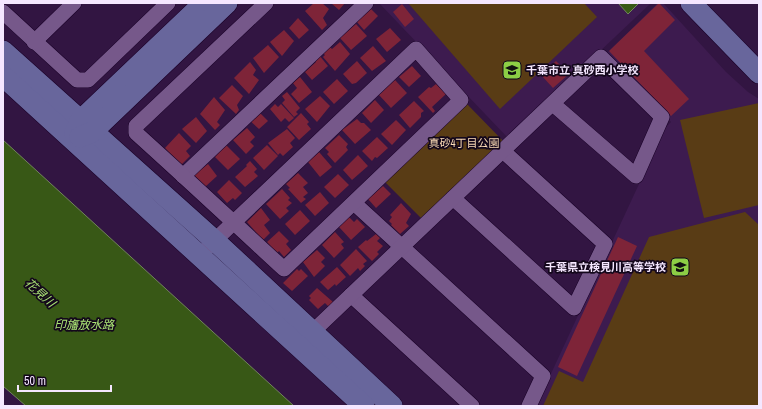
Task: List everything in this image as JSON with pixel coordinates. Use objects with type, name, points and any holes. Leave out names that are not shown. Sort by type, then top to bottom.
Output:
[{"type":"street","points":[[34,42],[74,3]]},
{"type":"street","points":[[3,12],[77,80],[88,80],[168,3]]},
{"type":"street","points":[[82,131],[204,3]]},
{"type":"street","points":[[82,131],[226,3]]},
{"type":"street","points":[[200,255],[234,222],[416,49],[461,100],[284,269],[234,222],[184,176],[136,133],[136,126],[266,3]]},
{"type":"street","points":[[184,176],[366,3]]},
{"type":"street","points":[[691,3],[759,73]]},
{"type":"street","points":[[3,51],[82,131],[200,255],[364,406]]},
{"type":"street","points":[[298,346],[601,57],[662,117],[636,176],[553,104]]},
{"type":"street","points":[[3,76],[82,131],[215,241],[392,406]]},
{"type":"street","points":[[453,198],[574,308],[604,244],[503,151]]},
{"type":"street","points":[[354,203],[543,376],[528,406]]},
{"type":"street","points":[[351,295],[472,406]]},
{"type":"shaded area","name":"千葉市立 真砂西小学校","points":[[379,3],[651,3],[508,138]]},
{"type":"shaded area","name":"千葉県立検見川高等学校","points":[[658,3],[663,3],[726,72],[748,92],[759,99],[759,406],[536,406],[665,128],[671,122],[607,53]]},
{"type":"green space","points":[[408,3],[584,3],[597,17],[500,109]]},
{"type":"green space","name":"真砂4丁目公園","points":[[466,103],[505,143],[423,220],[384,181]]},
{"type":"green space","points":[[759,103],[759,205],[704,218],[680,120]]},
{"type":"green space","points":[[745,212],[759,225],[759,406],[543,406],[559,371],[583,382],[649,237]]},
{"type":"water","points":[[618,3],[639,3],[628,14]]},
{"type":"water","name":"印旛放水路","points":[[3,140],[294,406],[26,406],[3,386]]},
{"type":"building","points":[[314,3],[322,3],[329,9],[323,18],[327,25],[322,30],[305,11]]},
{"type":"building","points":[[331,3],[345,3],[339,10]]},
{"type":"building","points":[[659,3],[675,20],[644,51],[689,99],[671,116],[609,51]]},
{"type":"building","points":[[402,4],[414,19],[405,27],[393,12]]},
{"type":"building","points":[[371,9],[378,16],[364,30],[357,22]]},
{"type":"building","points":[[298,18],[309,30],[299,39],[289,28]]},
{"type":"building","points":[[356,24],[367,36],[351,50],[340,38]]},
{"type":"building","points":[[390,28],[401,40],[387,52],[376,39]]},
{"type":"building","points":[[284,30],[294,41],[282,56],[270,42]]},
{"type":"building","points":[[340,42],[350,54],[335,71],[323,57],[325,55],[322,52],[329,46],[332,49]]},
{"type":"building","points":[[268,45],[279,57],[264,73],[253,58]]},
{"type":"building","points":[[373,46],[386,61],[372,71],[360,58]]},
{"type":"building","points":[[319,55],[328,66],[312,80],[305,72],[316,62],[314,60]]},
{"type":"building","points":[[357,61],[367,73],[356,83],[352,84],[343,74]]},
{"type":"building","points":[[556,61],[569,74],[553,88],[541,75]]},
{"type":"building","points":[[250,62],[256,70],[253,75],[259,80],[249,94],[234,78]]},
{"type":"building","points":[[412,66],[421,76],[409,87],[399,77]]},
{"type":"building","points":[[300,77],[312,92],[299,103],[291,94],[297,88],[293,83]]},
{"type":"building","points":[[337,79],[348,91],[334,104],[323,92]]},
{"type":"building","points":[[395,80],[407,93],[391,108],[379,95]]},
{"type":"building","points":[[436,84],[446,94],[432,107],[435,111],[433,113],[418,97],[429,87],[431,88]]},
{"type":"building","points":[[232,85],[243,96],[237,105],[239,110],[236,114],[219,98]]},
{"type":"building","points":[[287,92],[300,108],[296,112],[298,114],[294,117],[282,103],[285,100],[282,96]]},
{"type":"building","points":[[320,96],[330,106],[317,122],[305,109]]},
{"type":"building","points":[[214,97],[225,110],[217,122],[220,125],[215,130],[200,114]]},
{"type":"building","points":[[375,100],[384,110],[371,123],[362,113]]},
{"type":"building","points":[[414,101],[424,111],[421,113],[421,117],[410,128],[399,115]]},
{"type":"building","points":[[275,104],[278,107],[281,104],[294,118],[289,122],[285,118],[281,122],[270,109]]},
{"type":"building","points":[[257,110],[268,121],[259,129],[248,119]]},
{"type":"building","points":[[301,113],[309,122],[307,124],[311,129],[299,140],[287,127]]},
{"type":"building","points":[[196,117],[207,131],[196,143],[182,129]]},
{"type":"building","points":[[357,119],[371,130],[355,144],[342,130]]},
{"type":"building","points":[[396,120],[406,130],[392,145],[381,134]]},
{"type":"building","points":[[247,128],[255,137],[250,142],[254,146],[246,154],[233,140]]},
{"type":"building","points":[[287,129],[295,138],[290,143],[293,147],[283,156],[280,153],[278,155],[268,143]]},
{"type":"building","points":[[179,133],[191,146],[186,151],[190,156],[181,165],[165,148]]},
{"type":"building","points":[[339,135],[348,144],[346,147],[348,150],[335,163],[327,154],[329,152],[325,148]]},
{"type":"building","points":[[377,137],[388,148],[377,158],[375,157],[372,161],[362,151]]},
{"type":"building","points":[[226,145],[240,159],[228,170],[215,157]]},
{"type":"building","points":[[267,145],[278,156],[264,170],[253,158]]},
{"type":"building","points":[[319,152],[332,167],[320,177],[308,162]]},
{"type":"building","points":[[358,155],[368,166],[352,180],[343,170]]},
{"type":"building","points":[[250,161],[257,169],[254,172],[258,176],[245,187],[235,177],[247,166],[246,165]]},
{"type":"building","points":[[208,164],[217,176],[205,187],[194,175]]},
{"type":"building","points":[[298,173],[308,183],[303,187],[308,193],[303,197],[306,199],[301,203],[288,189],[290,188],[286,184]]},
{"type":"building","points":[[338,174],[349,185],[335,198],[324,187]]},
{"type":"building","points":[[229,180],[242,193],[235,200],[233,198],[227,203],[217,192]]},
{"type":"building","points":[[383,186],[391,194],[376,208],[368,199]]},
{"type":"building","points":[[282,189],[290,198],[288,200],[292,203],[286,208],[289,211],[280,219],[266,204]]},
{"type":"building","points":[[320,192],[329,203],[315,216],[305,205]]},
{"type":"building","points":[[401,203],[411,214],[406,223],[409,226],[400,234],[389,221],[392,217],[390,215]]},
{"type":"building","points":[[261,208],[270,220],[264,225],[270,233],[263,240],[247,222]]},
{"type":"building","points":[[300,210],[310,221],[295,235],[285,224]]},
{"type":"building","points":[[349,217],[354,222],[357,219],[365,227],[351,240],[339,227]]},
{"type":"building","points":[[279,231],[289,241],[286,244],[291,250],[284,257],[279,251],[277,253],[267,242]]},
{"type":"building","points":[[335,232],[344,242],[341,244],[344,248],[334,258],[322,245]]},
{"type":"building","points":[[376,234],[380,238],[377,241],[383,246],[377,252],[379,254],[372,261],[358,247]]},
{"type":"building","points":[[618,237],[637,246],[577,376],[558,367]]},
{"type":"building","points":[[356,249],[367,261],[363,264],[365,266],[360,271],[358,268],[350,276],[340,265]]},
{"type":"building","points":[[317,250],[325,258],[321,262],[325,266],[314,277],[303,262]]},
{"type":"building","points":[[337,267],[346,277],[336,286],[335,284],[328,290],[320,282]]},
{"type":"building","points":[[297,269],[299,271],[301,269],[308,276],[292,291],[283,283]]},
{"type":"building","points":[[317,288],[333,302],[329,307],[325,303],[318,309],[309,300],[311,298],[309,296]]},
{"type":"place","name":"千葉市立 真砂西小学校","points":[[512,70]]},
{"type":"place","name":"千葉県立検見川高等学校","points":[[680,267]]},
{"type":"water label","name":"花見川","points":[[40,293]]}]
